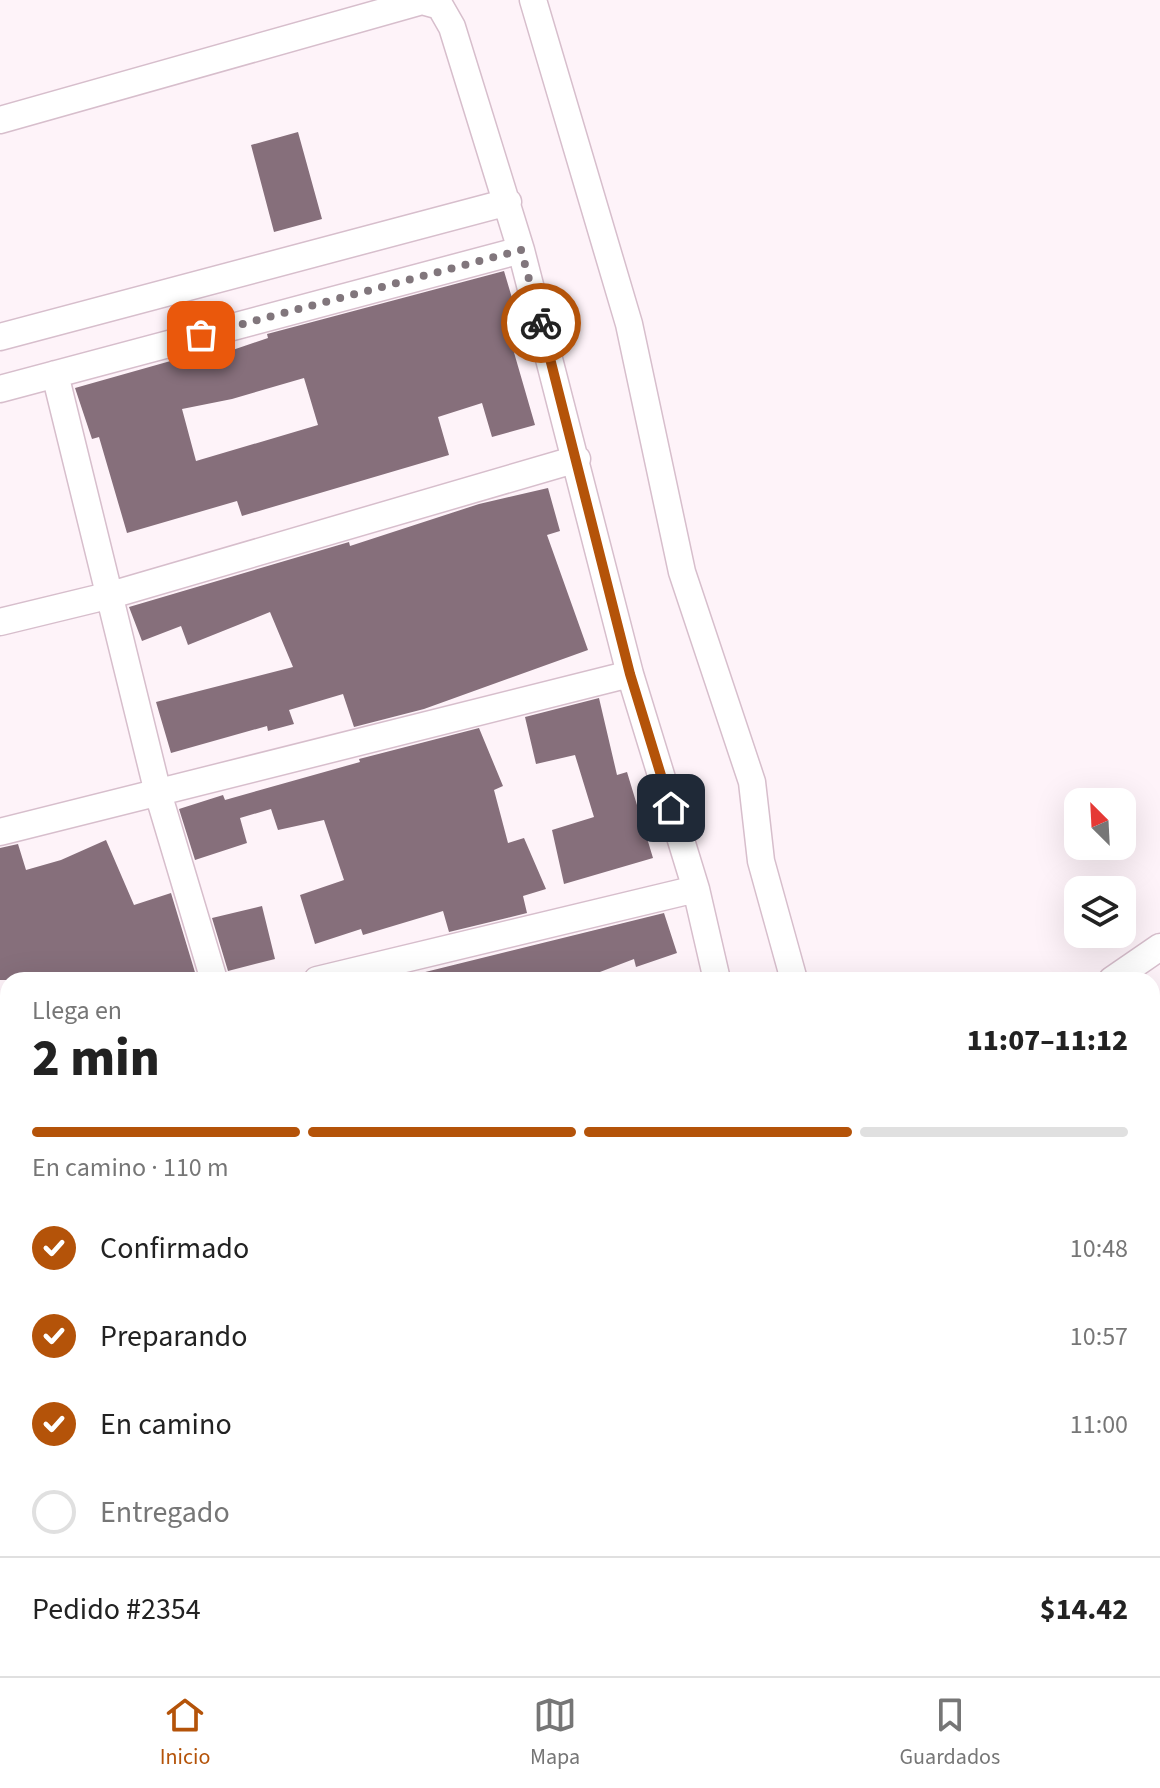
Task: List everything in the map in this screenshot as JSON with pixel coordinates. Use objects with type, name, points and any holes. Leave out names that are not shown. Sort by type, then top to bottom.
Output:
[{"type":"street","points":[[533,0],[629,324],[682,572],[752,782],[761,861],[792,972]]},
{"type":"street","points":[[0,120],[422,1],[440,6],[452,27],[508,202],[577,459],[630,674],[696,889],[715,972]]},
{"type":"street","points":[[0,337],[508,202]]},
{"type":"street","points":[[0,389],[521,250]]},
{"type":"street","points":[[55,374],[158,793],[212,972]]},
{"type":"street","points":[[0,622],[111,595],[577,459]]},
{"type":"street","points":[[0,832],[630,674]]},
{"type":"street","points":[[350,972],[696,889]]},
{"type":"street","points":[[1124,972],[1160,947]]},
{"type":"building","points":[[298,132],[322,219],[274,232],[251,145]]},
{"type":"building","points":[[504,271],[526,345],[513,349],[535,425],[492,437],[482,403],[438,417],[449,455],[242,516],[237,501],[127,533],[99,437],[92,439],[75,388],[213,349],[215,356],[268,338],[267,334]],"holes":[[[304,378],[318,425],[196,461],[182,409],[232,399]]]},
{"type":"building","points":[[548,488],[560,531],[547,535],[588,650],[424,709],[354,727],[343,694],[289,710],[294,724],[268,731],[267,726],[171,753],[156,702],[293,667],[270,612],[188,645],[181,626],[142,641],[129,607],[349,542],[350,546],[479,504]]},
{"type":"building","points":[[599,698],[617,775],[627,772],[653,858],[564,884],[552,830],[594,817],[575,755],[536,764],[525,717]]},
{"type":"building","points":[[479,728],[503,786],[494,790],[508,843],[524,838],[546,889],[523,896],[527,913],[449,932],[443,911],[363,935],[361,929],[315,944],[300,895],[344,880],[324,820],[278,830],[271,809],[240,818],[247,843],[195,860],[179,809],[223,795],[225,800],[360,762],[359,759]]},
{"type":"building","points":[[106,840],[134,905],[171,893],[195,972],[0,972],[0,848],[18,844],[26,870],[61,860]]},
{"type":"building","points":[[262,906],[275,959],[228,971],[212,918]]},
{"type":"building","points":[[664,913],[677,953],[636,967],[634,959],[600,972],[425,972]]},
{"type":"way so far","points":[[201,335],[521,250],[541,323]]},
{"type":"route","points":[[541,323],[630,674],[671,808]]}]
